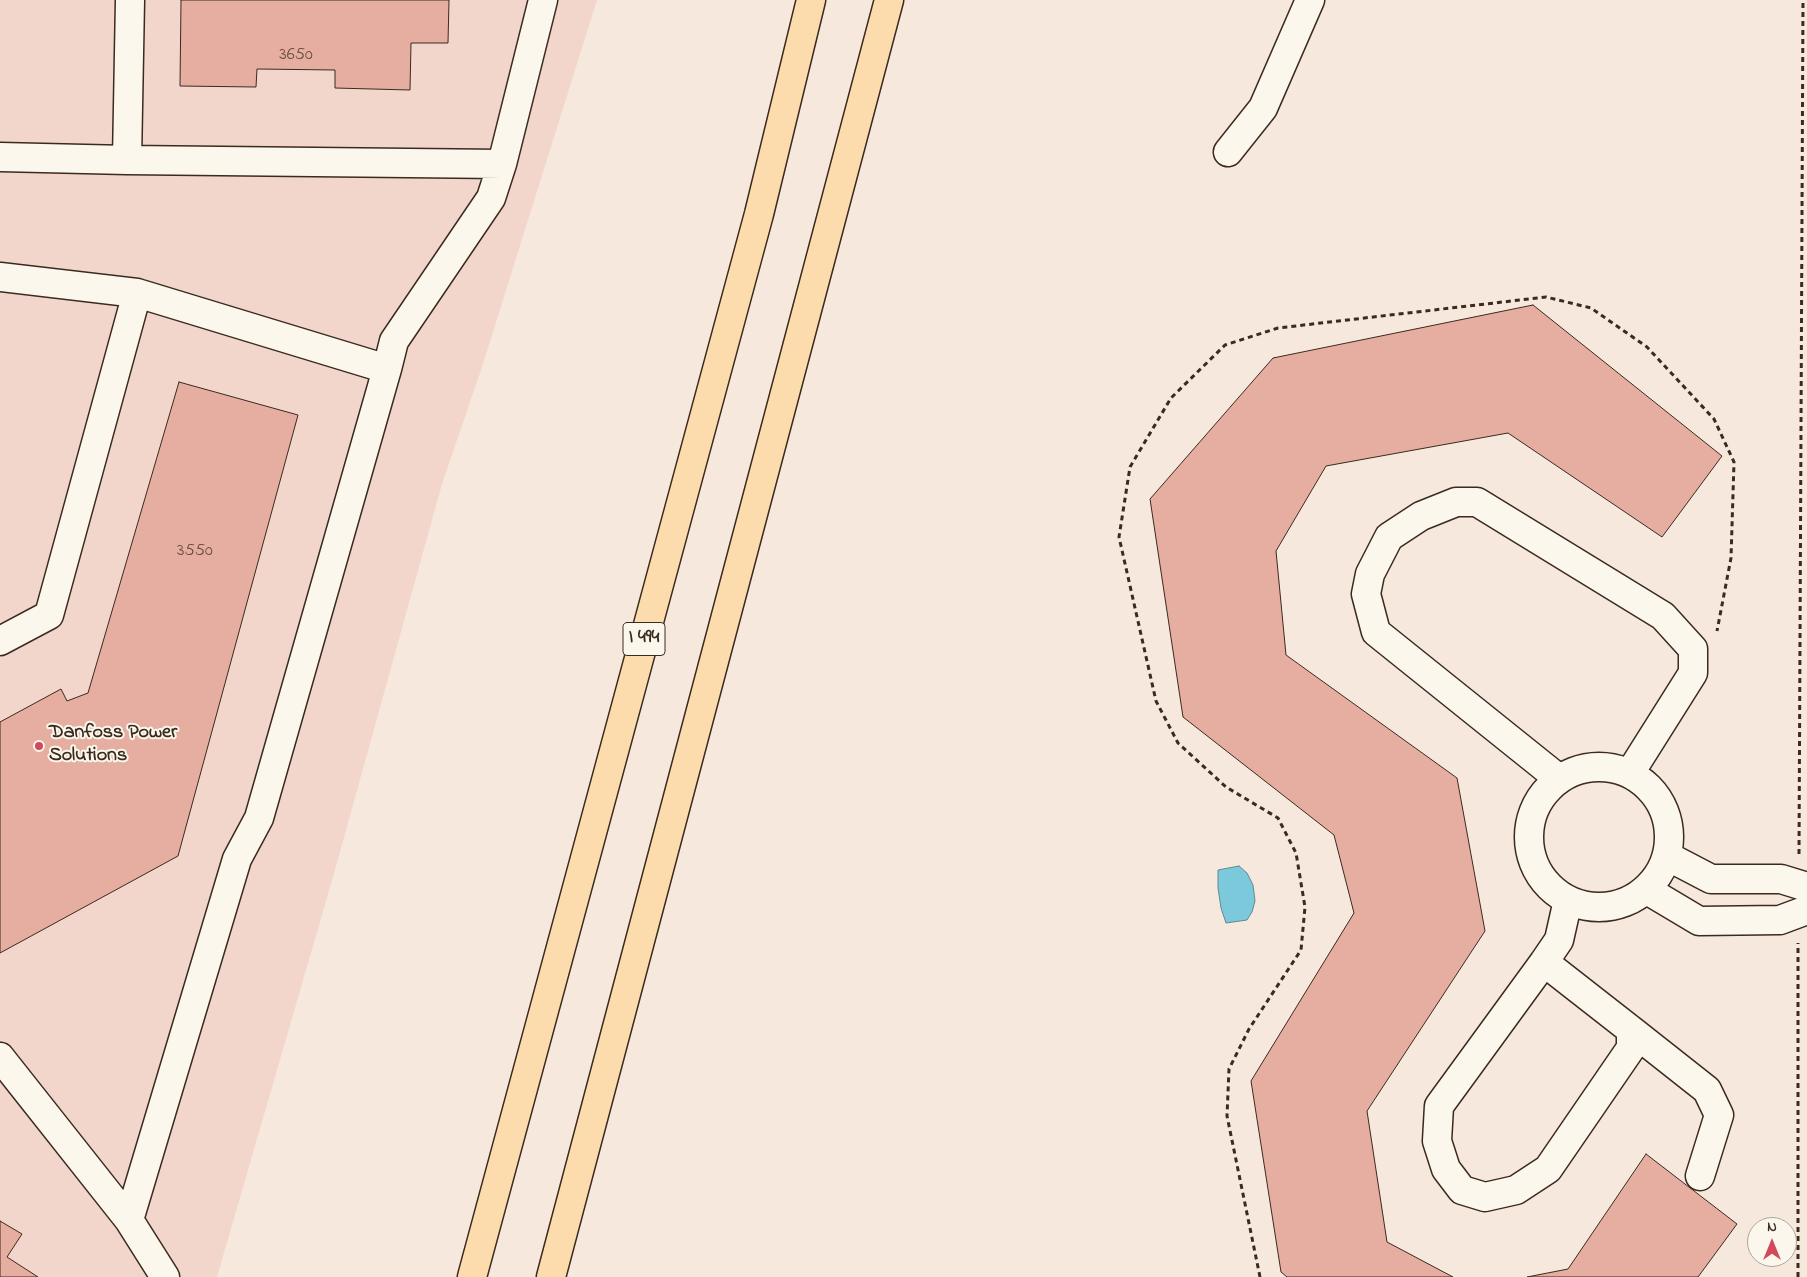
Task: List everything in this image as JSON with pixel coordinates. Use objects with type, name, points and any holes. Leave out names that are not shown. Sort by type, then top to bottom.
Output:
[{"type":"highway","name":"I 494","points":[[472,1277],[759,214],[811,0]]},
{"type":"highway","points":[[551,1277],[889,0]]},
{"type":"street","points":[[127,160],[130,0]]},
{"type":"street","points":[[129,1220],[237,860],[259,818],[394,341],[491,198],[502,164],[543,0]]},
{"type":"street","points":[[1228,152],[1263,108],[1310,0]]},
{"type":"street","points":[[0,157],[502,164]]},
{"type":"street","points":[[0,277],[137,293],[387,369]]},
{"type":"street","points":[[0,641],[49,615],[137,293]]},
{"type":"street","points":[[1558,778],[1376,632],[1366,594],[1370,574],[1389,537],[1422,516],[1456,502],[1477,502],[1663,616],[1693,649],[1693,673],[1630,773]]},
{"type":"street","points":[[1609,766],[1630,773],[1650,788],[1664,808],[1670,832],[1667,856],[1648,890],[1616,905],[1592,907],[1568,900],[1548,886],[1534,866],[1528,842],[1530,818],[1541,796],[1558,778],[1582,768],[1609,766]]},
{"type":"street","points":[[1667,856],[1711,878],[1781,878],[1803,886]]},
{"type":"street","points":[[1648,890],[1700,921],[1780,920],[1803,911]]},
{"type":"street","points":[[1568,900],[1558,940],[1439,1106],[1437,1141],[1446,1169],[1462,1190],[1485,1197],[1516,1190],[1548,1169],[1631,1048],[1631,1030]]},
{"type":"street","points":[[1544,962],[1706,1090],[1719,1115],[1700,1176]]},
{"type":"street","points":[[0,1057],[129,1220],[165,1277]]},
{"type":"path","points":[[1803,0],[1803,886]]},
{"type":"path","points":[[1798,1277],[1803,911]]},
{"type":"shaded area","points":[[0,0],[597,0],[482,367],[442,484],[333,877],[217,1277],[0,1277]]},
{"type":"water","points":[[1239,866],[1247,873],[1253,885],[1255,901],[1252,912],[1247,920],[1226,923],[1221,908],[1218,870]]},
{"type":"building","points":[[181,0],[449,0],[448,43],[411,43],[410,90],[335,88],[335,70],[257,69],[256,87],[180,86]]},
{"type":"building","points":[[1533,305],[1722,456],[1662,537],[1508,433],[1326,466],[1276,551],[1286,655],[1457,778],[1485,931],[1367,1111],[1387,1242],[1453,1277],[1287,1277],[1281,1272],[1251,1081],[1354,913],[1334,835],[1183,717],[1150,499],[1273,358]]},
{"type":"building","points":[[179,382],[298,415],[178,856],[0,953],[0,722],[61,689],[67,701],[88,693]]},
{"type":"building","points":[[1646,1154],[1737,1224],[1698,1277],[1527,1277],[1568,1269]]},
{"type":"building","points":[[0,1221],[22,1234],[7,1257],[38,1277],[0,1277]]},
{"type":"place","name":"Danfoss Power Solutions","points":[[39,746]]}]
